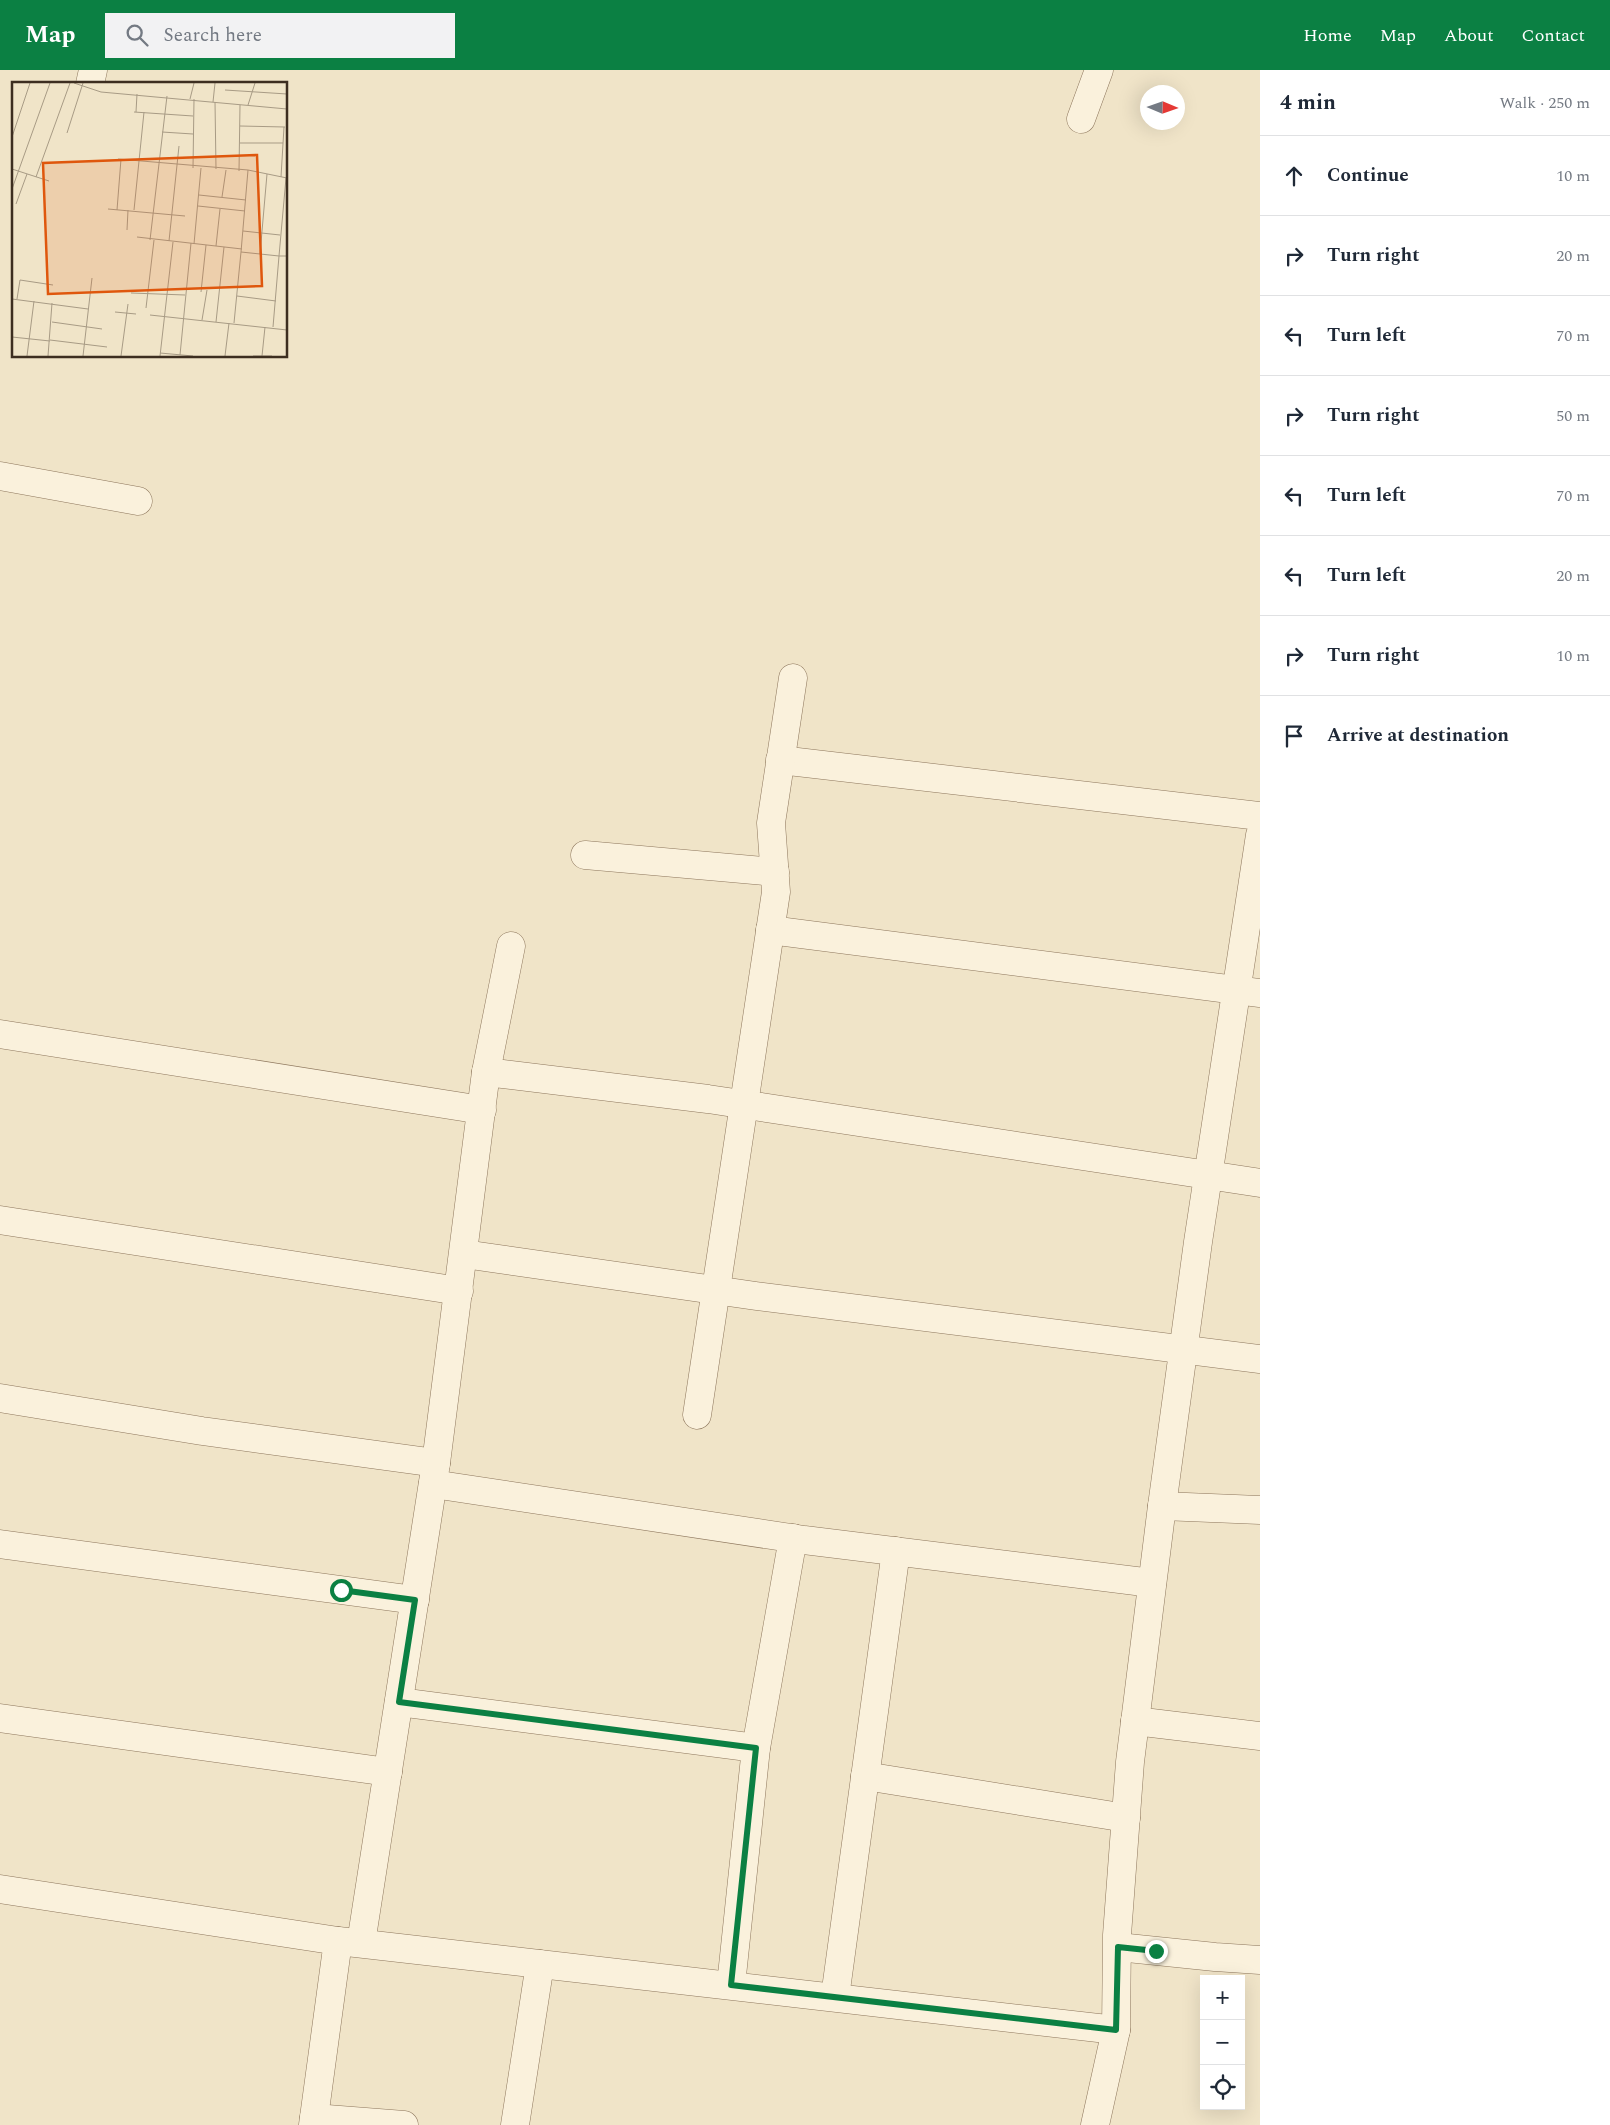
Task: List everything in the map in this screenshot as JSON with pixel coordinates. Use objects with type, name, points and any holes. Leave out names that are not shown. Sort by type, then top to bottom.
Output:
[{"type":"street","points":[[1081,119],[1099,70]]},
{"type":"street","points":[[0,476],[138,501]]},
{"type":"street","points":[[697,1415],[714,1290],[776,892],[771,824],[793,678]]},
{"type":"street","points":[[780,760],[1260,816]]},
{"type":"street","points":[[1095,2125],[1116,2030],[1118,1947],[1126,1818],[1135,1720],[1152,1583],[1208,1175],[1248,992],[1260,835]]},
{"type":"street","points":[[585,855],[775,872]]},
{"type":"street","points":[[770,930],[1248,992]]},
{"type":"street","points":[[404,2125],[314,2121],[349,1942],[388,1772],[434,1473],[464,1254],[486,1072],[511,946]]},
{"type":"street","points":[[0,1034],[482,1110]]},
{"type":"street","points":[[486,1072],[743,1104],[1260,1183]]},
{"type":"street","points":[[0,1220],[459,1291]]},
{"type":"street","points":[[464,1254],[714,1290],[1260,1359]]},
{"type":"street","points":[[0,1398],[202,1431],[793,1538],[1152,1583]]},
{"type":"street","points":[[1162,1506],[1260,1510]]},
{"type":"street","points":[[731,1985],[756,1748],[793,1538]]},
{"type":"street","points":[[0,1544],[415,1600]]},
{"type":"street","points":[[835,1998],[896,1551]]},
{"type":"street","points":[[399,1702],[756,1748]]},
{"type":"street","points":[[0,1718],[388,1772]]},
{"type":"street","points":[[1135,1720],[1260,1736]]},
{"type":"street","points":[[866,1776],[1126,1818]]},
{"type":"street","points":[[0,1889],[349,1942],[1116,2030]]},
{"type":"street","points":[[1118,1947],[1215,1958],[1260,1960]]},
{"type":"street","points":[[515,2125],[540,1964]]},
{"type":"route","points":[[341,1590],[415,1600],[399,1702],[756,1748],[731,1985],[1116,2030],[1118,1947],[1156,1951]]}]
